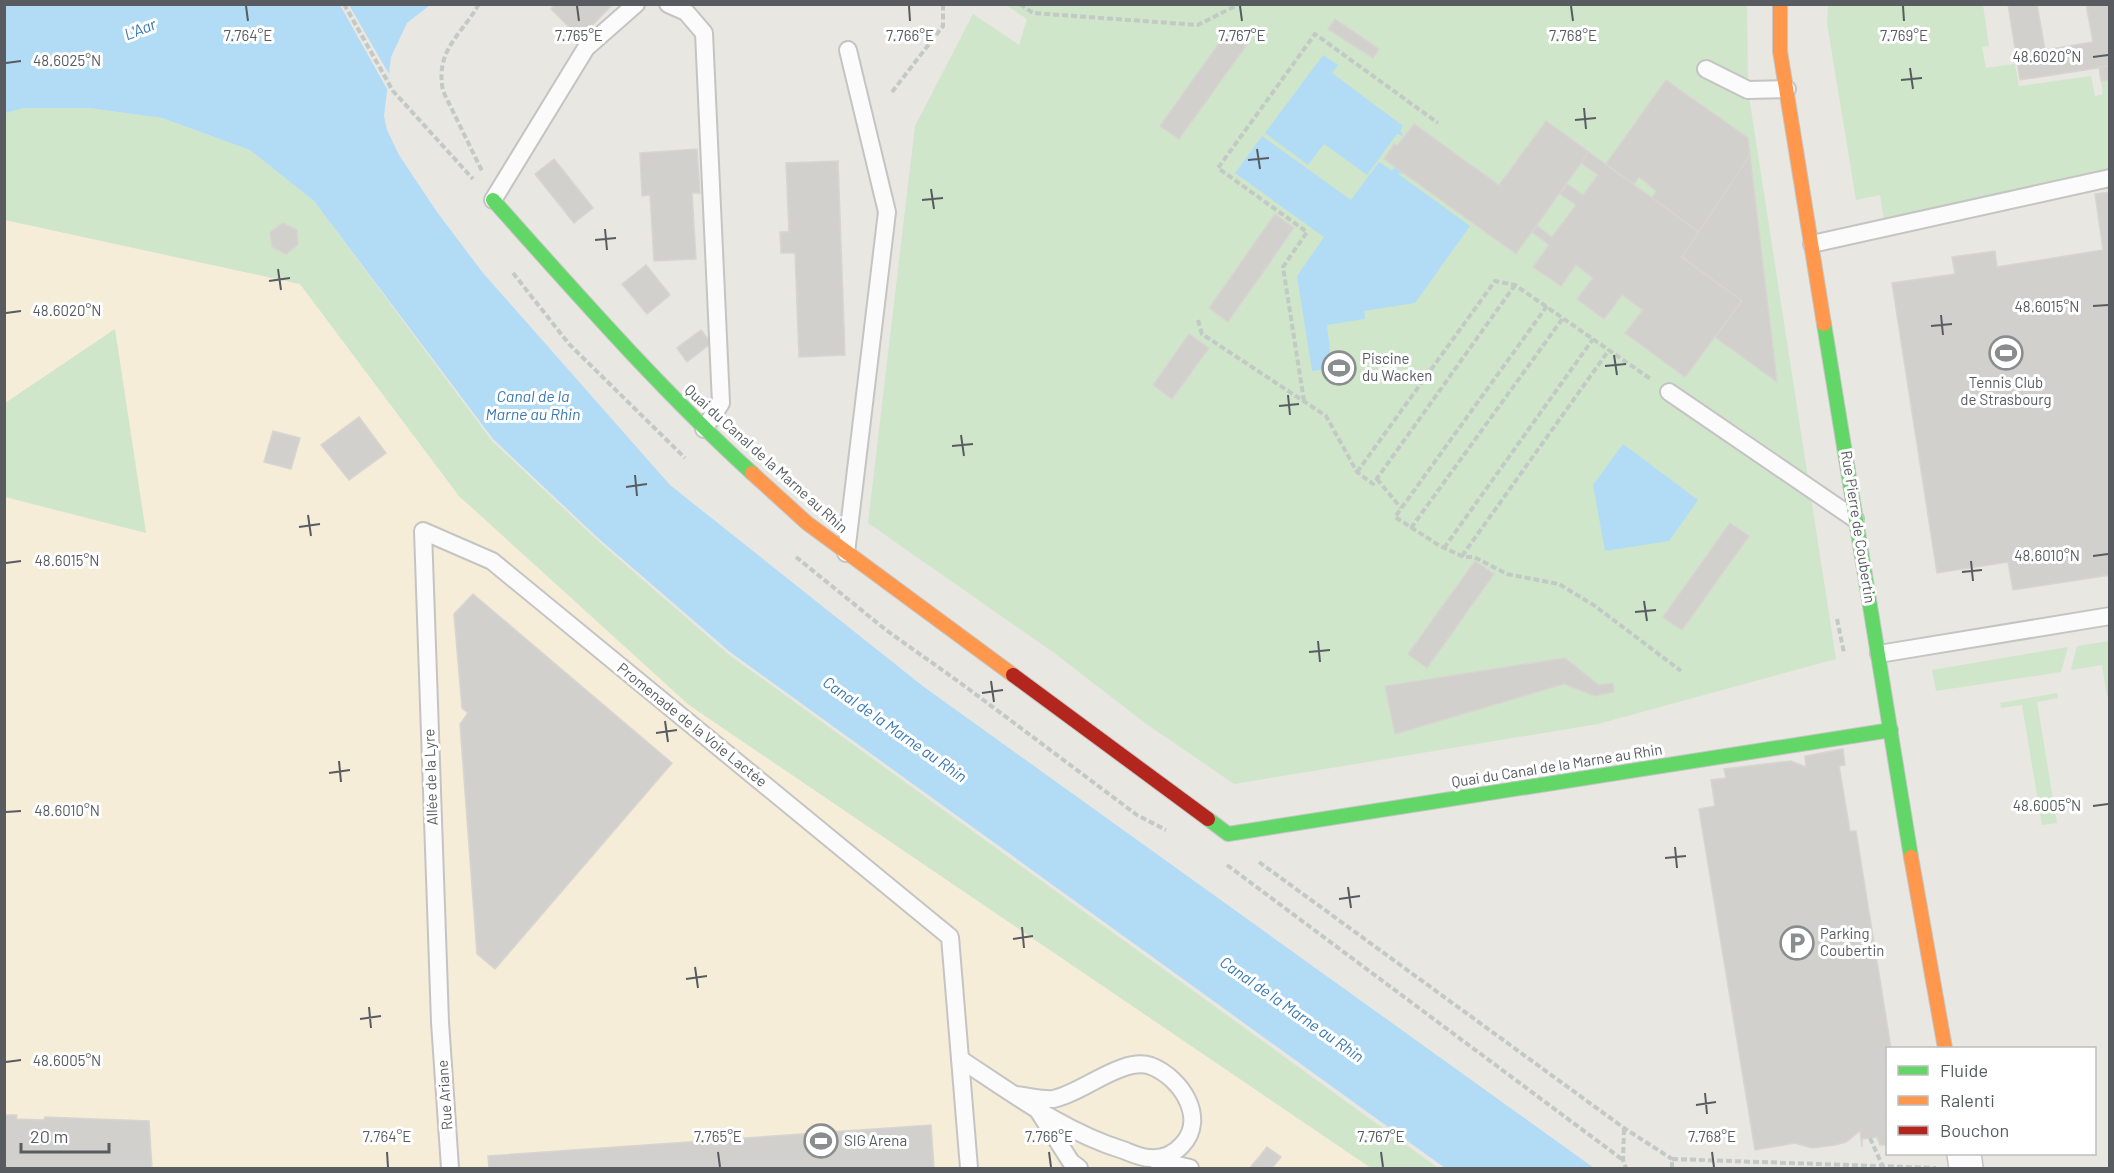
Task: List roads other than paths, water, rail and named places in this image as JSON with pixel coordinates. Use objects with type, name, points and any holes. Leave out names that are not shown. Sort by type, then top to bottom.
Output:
[{"type":"street","name":"Rue Pierre de Coubertin","points":[[1780,4],[1780,51],[1945,1047]]},
{"type":"street","name":"Quai du Canal de la Marne au Rhin","points":[[494,201],[611,333],[704,429],[807,523],[1228,834],[1891,730]]},
{"type":"lane","points":[[494,201],[586,48],[636,4]]},
{"type":"lane","points":[[668,4],[686,12],[704,33],[721,403],[704,429]]},
{"type":"lane","points":[[846,554],[887,212],[849,51]]},
{"type":"lane","points":[[1706,69],[1748,90],[1787,89]]},
{"type":"lane","points":[[1812,244],[2109,178]]},
{"type":"lane","points":[[1670,392],[1857,520]]},
{"type":"lane","name":"Promenade de la Voie Lactée","points":[[423,531],[492,561],[950,937],[960,1059]]},
{"type":"lane","name":"Allée de la Lyre","points":[[423,531],[440,1022]]},
{"type":"lane","points":[[1879,654],[2109,616]]},
{"type":"lane","name":"Rue Ariane","points":[[440,1022],[450,1168]]},
{"type":"lane","points":[[960,1059],[1075,1130],[1111,1146],[1190,1168]]},
{"type":"lane","points":[[960,1059],[969,1168]]},
{"type":"lane","points":[[1016,1095],[1053,1099],[1129,1066],[1151,1066],[1182,1088],[1194,1117],[1191,1136],[1174,1154],[1149,1158]]},
{"type":"lane","points":[[1037,1108],[1071,1162],[1079,1168]]},
{"type":"water","name":"Canal de la Marne au Rhin","points":[[4,5],[430,5],[407,23],[391,57],[384,116],[387,130],[399,155],[437,212],[483,273],[670,485],[924,687],[1594,1168],[1445,1168],[730,652],[598,538],[493,439],[314,201],[250,150],[162,118],[89,108],[24,108],[5,113]]},
{"type":"water","points":[[1323,55],[1338,65],[1332,73],[1403,126],[1400,131],[1402,136],[1397,134],[1367,175],[1324,144],[1308,165],[1265,133]]},
{"type":"water","points":[[1262,136],[1351,200],[1379,162],[1392,171],[1396,165],[1405,172],[1397,173],[1470,226],[1415,303],[1364,311],[1365,319],[1327,325],[1332,368],[1312,371],[1297,276],[1324,237],[1235,173]]},
{"type":"water","points":[[1623,444],[1698,500],[1669,541],[1605,551],[1593,485]]},
{"type":"place","name":"Tennis Club de Strasbourg","points":[[2006,353]]},
{"type":"place","name":"Piscine du Wacken","points":[[1339,368]]},
{"type":"place","name":"Parking Coubertin","points":[[1797,943]]},
{"type":"place","name":"SIG Arena","points":[[821,1141]]},
{"type":"water label","name":"L'Aar","points":[[140,29]]}]
